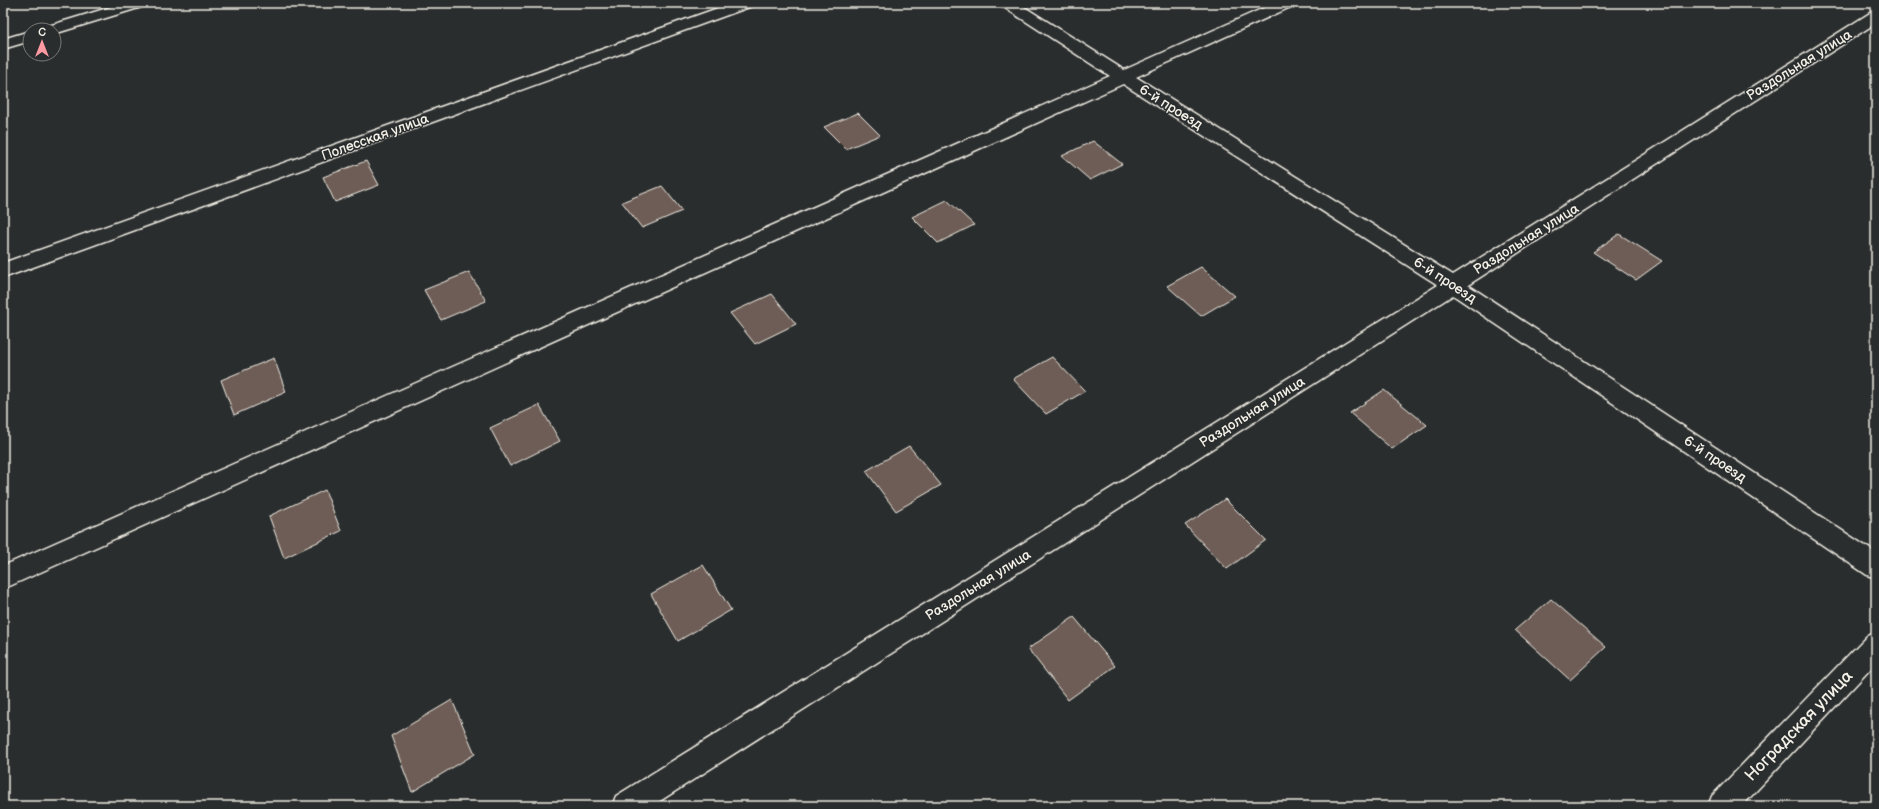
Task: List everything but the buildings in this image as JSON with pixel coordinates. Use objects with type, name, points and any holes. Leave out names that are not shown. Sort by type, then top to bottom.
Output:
[{"type":"street","points":[[62,27],[140,3]]},
{"type":"street","name":"Полесская улица","points":[[3,271],[747,3]]},
{"type":"street","name":"6-й проезд","points":[[1007,3],[1453,285],[1876,567]]},
{"type":"street","points":[[3,578],[1288,3]]},
{"type":"street","name":"Раздольная улица","points":[[626,806],[1453,285],[1876,16]]},
{"type":"street","points":[[3,44],[22,38]]},
{"type":"street","name":"Ноградская улица","points":[[1722,806],[1876,645]]}]
